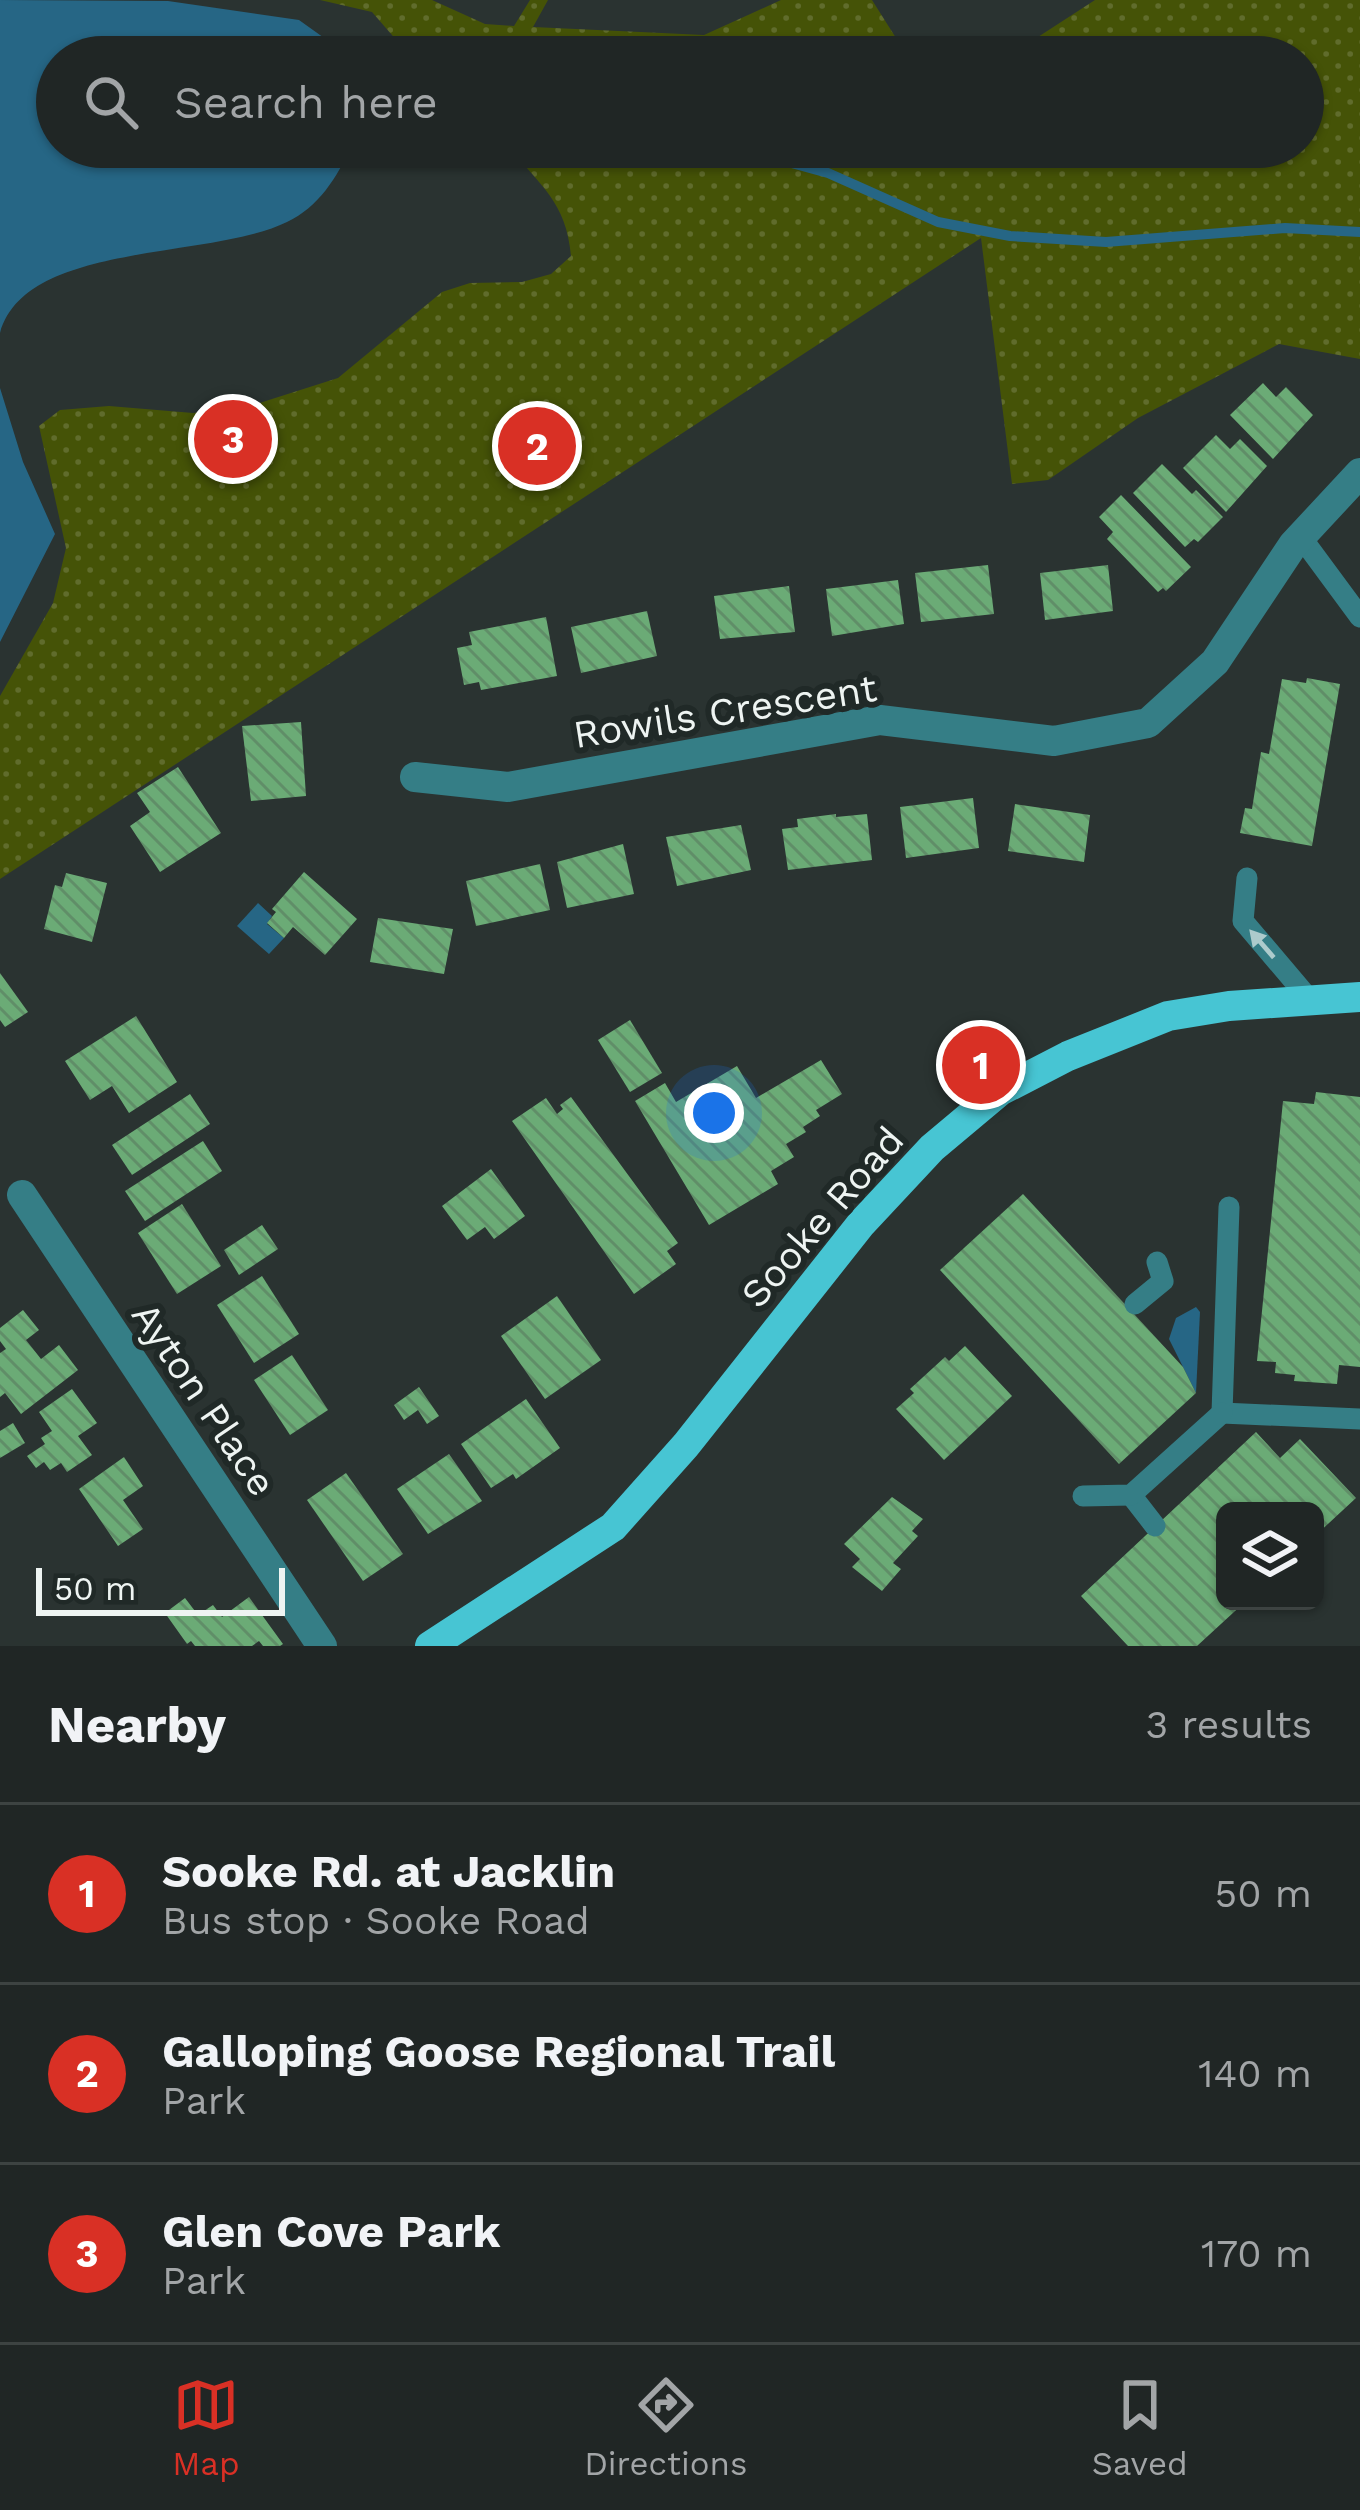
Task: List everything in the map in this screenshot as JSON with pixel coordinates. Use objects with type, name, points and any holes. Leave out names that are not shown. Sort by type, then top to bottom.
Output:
[{"type":"main road","name":"Sooke Road","points":[[430,1646],[613,1527],[686,1445],[862,1224],[932,1148],[1000,1091],[1068,1056],[1168,1016],[1360,997]]},
{"type":"street","name":"Rowils Crescent","points":[[415,777],[508,787],[880,720],[1054,741],[1148,723],[1215,662],[1301,537],[1360,473]]},
{"type":"street","name":"Ayton Place","points":[[22,1195],[322,1646]]},
{"type":"lane","points":[[1301,537],[1360,617]]},
{"type":"lane","points":[[1247,878],[1243,921],[1310,1000]]},
{"type":"lane","points":[[1222,1413],[1229,1207]]},
{"type":"lane","points":[[1135,1304],[1163,1281],[1156,1262]]},
{"type":"lane","points":[[1083,1496],[1131,1495],[1222,1413],[1360,1419]]},
{"type":"lane","points":[[1131,1495],[1155,1526]]},
{"type":"green space","points":[[320,0],[432,0],[485,24],[514,26],[530,0],[548,0],[533,27],[704,35],[781,0],[872,0],[895,36],[393,36],[372,12]]},
{"type":"green space","points":[[1095,0],[1360,0],[1360,359],[1279,344],[1138,418],[1048,480],[1012,484],[981,238],[0,879],[0,696],[53,603],[66,548],[39,426],[60,410],[109,406],[193,413],[253,405],[338,378],[442,292],[470,283],[522,282],[551,274],[571,256],[568,237],[550,195],[527,168],[1324,168],[1324,36],[1039,36]]},
{"type":"water","points":[[0,0],[168,1],[299,20],[321,36],[36,36],[36,168],[340,168],[309,208],[287,222],[254,234],[81,267],[45,282],[16,303],[0,333]]},
{"type":"water","points":[[0,388],[23,462],[55,534],[0,642]]},
{"type":"water","points":[[258,903],[272,916],[267,924],[284,938],[269,954],[237,926]]},
{"type":"water","points":[[1196,1307],[1200,1312],[1196,1393],[1169,1339],[1176,1318]]},
{"type":"building","points":[[1263,383],[1276,397],[1286,387],[1313,415],[1273,459],[1230,415]]},
{"type":"building","points":[[1216,435],[1230,449],[1240,439],[1267,466],[1226,512],[1183,468]]},
{"type":"building","points":[[1162,464],[1223,517],[1198,542],[1194,539],[1185,547],[1133,493]]},
{"type":"building","points":[[1121,495],[1191,567],[1166,591],[1158,592],[1107,539],[1113,532],[1099,517]]},
{"type":"building","points":[[988,565],[994,614],[921,622],[915,573]]},
{"type":"building","points":[[1108,565],[1113,611],[1045,620],[1040,573]]},
{"type":"building","points":[[898,580],[904,624],[832,636],[826,589]]},
{"type":"building","points":[[789,586],[795,632],[720,639],[714,596]]},
{"type":"building","points":[[647,611],[657,656],[581,673],[571,627]]},
{"type":"building","points":[[546,617],[557,676],[481,690],[479,682],[464,685],[457,648],[472,645],[469,632]]},
{"type":"building","points":[[1307,678],[1340,684],[1312,846],[1240,833],[1245,808],[1252,809],[1261,752],[1269,754],[1282,679],[1306,683]]},
{"type":"building","points":[[301,722],[306,796],[251,801],[242,726]]},
{"type":"building","points":[[178,767],[221,833],[160,872],[130,826],[150,812],[137,793]]},
{"type":"building","points":[[973,798],[979,848],[906,858],[900,807]]},
{"type":"building","points":[[1015,804],[1090,815],[1084,862],[1008,851]]},
{"type":"building","points":[[867,814],[872,860],[788,870],[782,829],[798,827],[797,819]]},
{"type":"building","points":[[741,825],[751,870],[677,886],[666,837]]},
{"type":"building","points":[[623,844],[634,894],[567,908],[557,862]]},
{"type":"building","points":[[540,864],[550,910],[476,926],[466,881]]},
{"type":"building","points":[[304,872],[357,919],[325,955],[293,927],[284,938],[267,923],[276,912],[272,909]]},
{"type":"building","points":[[66,873],[107,883],[92,942],[44,929],[55,885],[62,887]]},
{"type":"building","points":[[378,918],[453,929],[444,974],[370,962]]},
{"type":"building","points":[[0,973],[28,1012],[5,1027],[0,1020]]},
{"type":"building","points":[[136,1016],[177,1082],[129,1113],[112,1086],[90,1100],[65,1061]]},
{"type":"building","points":[[630,1020],[662,1073],[630,1092],[598,1040]]},
{"type":"building","points":[[821,1060],[842,1094],[816,1110],[820,1116],[803,1127],[806,1132],[786,1144],[794,1157],[771,1171],[778,1184],[709,1225],[635,1101],[665,1083],[676,1102],[737,1066],[756,1098]]},
{"type":"building","points":[[1316,1092],[1360,1097],[1360,1367],[1339,1365],[1337,1384],[1294,1381],[1295,1375],[1275,1373],[1276,1362],[1257,1361],[1283,1101],[1314,1104]]},
{"type":"building","points":[[190,1094],[210,1124],[132,1175],[112,1145]]},
{"type":"building","points":[[571,1097],[678,1243],[667,1251],[676,1264],[634,1294],[512,1121],[546,1098],[557,1114]]},
{"type":"building","points":[[203,1141],[222,1171],[145,1221],[125,1191]]},
{"type":"building","points":[[491,1169],[525,1216],[494,1239],[485,1227],[467,1240],[442,1206]]},
{"type":"building","points":[[1023,1194],[1183,1367],[1196,1393],[1119,1464],[940,1270]]},
{"type":"building","points":[[182,1204],[221,1266],[177,1294],[138,1233]]},
{"type":"building","points":[[262,1225],[278,1249],[239,1275],[224,1250]]},
{"type":"building","points":[[262,1276],[299,1334],[254,1363],[217,1305]]},
{"type":"building","points":[[557,1296],[601,1360],[545,1399],[501,1336]]},
{"type":"building","points":[[23,1310],[39,1330],[26,1340],[41,1359],[59,1345],[78,1370],[21,1414],[5,1393],[0,1397],[0,1353],[6,1349],[0,1328]]},
{"type":"building","points":[[965,1346],[1012,1396],[944,1460],[896,1409],[945,1357],[949,1361]]},
{"type":"building","points":[[292,1355],[328,1410],[290,1435],[254,1380]]},
{"type":"building","points":[[419,1387],[439,1416],[427,1424],[418,1410],[404,1420],[394,1405]]},
{"type":"building","points":[[72,1389],[97,1423],[78,1436],[92,1455],[67,1472],[61,1463],[50,1470],[44,1462],[36,1468],[27,1456],[45,1444],[41,1438],[52,1431],[39,1412]]},
{"type":"building","points":[[526,1399],[560,1448],[516,1479],[513,1474],[491,1488],[461,1444]]},
{"type":"building","points":[[13,1423],[25,1443],[0,1458],[0,1431]]},
{"type":"building","points":[[1256,1432],[1280,1458],[1300,1439],[1356,1498],[1324,1528],[1324,1502],[1216,1502],[1216,1610],[1236,1610],[1197,1646],[1128,1646],[1081,1596]]},
{"type":"building","points":[[449,1454],[482,1501],[428,1534],[397,1489]]},
{"type":"building","points":[[124,1457],[143,1486],[123,1500],[143,1529],[118,1546],[79,1489]]},
{"type":"building","points":[[346,1473],[403,1554],[363,1581],[307,1500]]},
{"type":"building","points":[[892,1497],[923,1519],[912,1531],[918,1536],[893,1563],[901,1569],[882,1591],[852,1567],[860,1559],[844,1544]]},
{"type":"building","points":[[249,1597],[283,1644],[187,1644],[165,1613],[185,1598],[198,1615],[213,1605],[222,1617]]},
{"type":"waterway","points":[[810,168],[938,222],[1010,236],[1106,242],[1285,228],[1360,232]]},
{"type":"place","name":"Glen Cove Park","points":[[233,439]]},
{"type":"place","name":"Galloping Goose Regional Trail","points":[[537,446]]},
{"type":"place","name":"Sooke Rd. at Jacklin","points":[[981,1065]]}]
